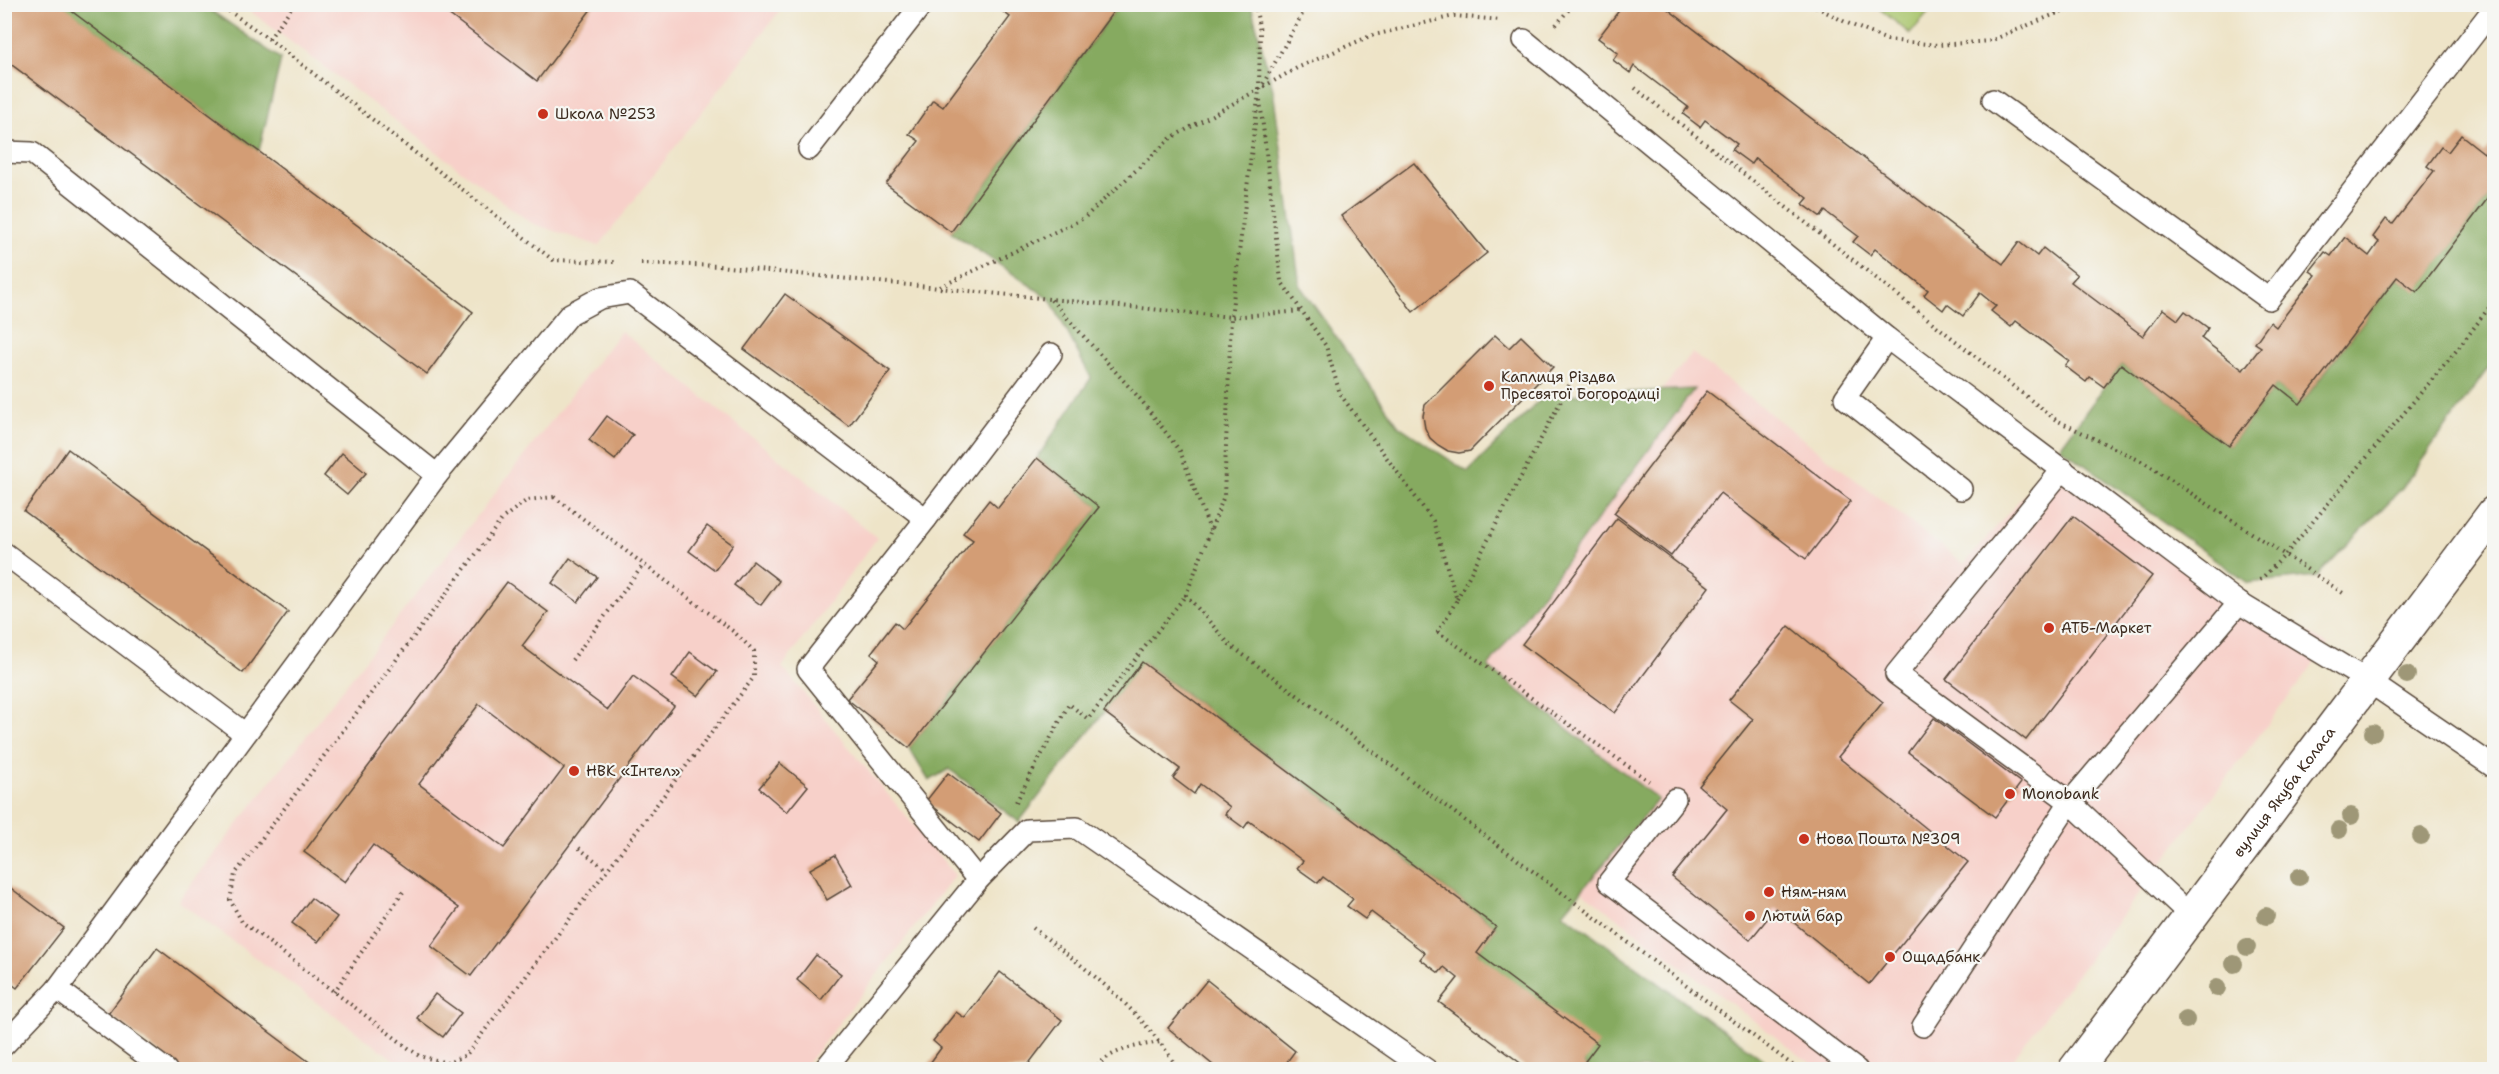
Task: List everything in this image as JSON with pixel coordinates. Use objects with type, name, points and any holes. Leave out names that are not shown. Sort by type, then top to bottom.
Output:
[{"type":"street","name":"вулиця Якуба Коласа","points":[[2075,1070],[2494,513]]},
{"type":"lane","points":[[809,149],[922,4]]},
{"type":"lane","points":[[1993,100],[2269,299],[2494,8]]},
{"type":"lane","points":[[1524,40],[1887,338],[2239,603],[2368,681],[2494,767]]},
{"type":"lane","points":[[4,152],[32,153],[437,475]]},
{"type":"lane","points":[[4,1045],[57,989],[244,733],[437,475],[570,314],[600,298],[630,293],[926,519]]},
{"type":"lane","points":[[1887,338],[1845,398],[1961,489]]},
{"type":"lane","points":[[978,880],[808,669],[926,519],[1051,354]]},
{"type":"lane","points":[[2063,469],[1896,674],[2070,802],[2191,916]]},
{"type":"lane","points":[[4,553],[244,733]]},
{"type":"lane","points":[[1923,1026],[2070,802],[2239,603]]},
{"type":"lane","points":[[1675,799],[1608,882],[1857,1070]]},
{"type":"lane","points":[[824,1070],[978,880],[1027,830],[1077,828],[1427,1070]]},
{"type":"lane","points":[[57,989],[166,1070]]},
{"type":"path","points":[[219,4],[269,39],[553,260],[623,262]]},
{"type":"path","points":[[269,39],[294,4]]},
{"type":"path","points":[[1000,857],[996,839],[1069,704],[1088,719],[1186,595],[1224,496],[1231,317],[1259,91],[1260,32],[1255,4]]},
{"type":"path","points":[[1308,4],[1259,91],[1281,281],[1326,346],[1340,394],[1433,521],[1457,600]]},
{"type":"path","points":[[1564,32],[1555,25],[1572,6],[1566,4]]},
{"type":"path","points":[[1811,4],[1887,40],[1938,45],[1990,41],[2055,14],[2095,4]]},
{"type":"path","points":[[2055,14],[2065,4]]},
{"type":"path","points":[[939,287],[1084,218],[1171,138],[1297,68],[1370,36],[1454,16],[1510,21]]},
{"type":"path","points":[[1629,83],[2056,420],[2145,463],[2343,593]]},
{"type":"path","points":[[635,263],[718,266],[1231,317],[1302,311]]},
{"type":"path","points":[[1050,299],[1141,400],[1180,451],[1210,531]]},
{"type":"path","points":[[2239,603],[2285,555],[2461,345],[2494,301]]},
{"type":"path","points":[[1575,374],[1438,632],[1675,799]]},
{"type":"path","points":[[554,497],[734,632],[754,651],[754,677],[608,870],[466,1055],[448,1064],[419,1056],[242,922],[230,900],[235,874],[503,518],[527,500],[554,497]]},
{"type":"path","points":[[572,660],[644,564]]},
{"type":"path","points":[[1186,595],[1230,645],[1799,1070]]},
{"type":"path","points":[[579,849],[608,870]]},
{"type":"path","points":[[334,992],[403,892]]},
{"type":"path","points":[[1033,927],[1104,982],[1162,1041],[1179,1070]]},
{"type":"path","points":[[1093,1070],[1101,1061],[1126,1047],[1162,1041]]},
{"type":"shaded area","name":"Школа №253","points":[[242,5],[784,5],[599,246],[531,223]]},
{"type":"shaded area","name":"НВК «Інтел»","points":[[621,331],[877,538],[782,667],[955,875],[803,1069],[407,1069],[178,901]]},
{"type":"shaded area","points":[[1692,353],[1964,564],[2058,456],[2234,588],[2328,645],[2005,1069],[1818,1069],[1378,738]]},
{"type":"green space","points":[[62,5],[203,5],[281,59],[259,151]]},
{"type":"green space","points":[[1119,5],[1251,5],[1273,90],[1300,286],[1399,426],[1468,472],[1544,396],[1694,389],[1488,667],[1658,799],[1563,913],[1776,1069],[1590,1069],[1477,953],[1496,927],[1143,662],[1019,822],[949,769],[929,781],[909,748],[1099,507],[1037,458],[1091,378],[1050,299],[951,232]]},
{"type":"green space","points":[[1875,5],[1935,5],[1910,34]]},
{"type":"green space","points":[[2494,190],[2494,360],[2402,488],[2317,576],[2248,583],[2060,447],[2121,364],[2229,446],[2276,385],[2301,404],[2397,277],[2417,291]]},
{"type":"building","points":[[8,4],[62,4],[473,312],[427,374],[4,59],[4,10]]},
{"type":"building","points":[[435,4],[595,4],[537,81]]},
{"type":"building","points":[[1007,4],[1119,4],[951,232],[886,184],[919,141],[909,134],[933,100],[943,107],[1010,17],[1002,11]]},
{"type":"building","points":[[1624,4],[1661,4],[2003,264],[2019,242],[2037,256],[2043,248],[2077,275],[2071,282],[2143,336],[2163,309],[2178,320],[2185,311],[2208,328],[2201,338],[2243,370],[2261,347],[2255,343],[2270,322],[2276,327],[2316,275],[2310,271],[2325,252],[2331,256],[2345,237],[2369,256],[2379,242],[2373,237],[2386,219],[2393,224],[2434,171],[2427,166],[2441,147],[2448,152],[2461,135],[2484,153],[2494,139],[2494,190],[2417,292],[2397,277],[2300,404],[2276,385],[2229,446],[2121,364],[2104,387],[2090,377],[2086,382],[2065,366],[2069,361],[2016,321],[2011,327],[1991,311],[1996,306],[1980,293],[1963,316],[1947,304],[1943,310],[1924,295],[1928,290],[1875,249],[1870,255],[1853,242],[1858,236],[1825,211],[1821,217],[1803,204],[1808,198],[1755,158],[1751,164],[1732,150],[1737,144],[1705,120],[1700,127],[1683,114],[1688,107],[1634,66],[1630,73],[1613,60],[1618,53],[1598,38]]},
{"type":"building","points":[[1414,163],[1487,253],[1413,312],[1341,216]]},
{"type":"building","points":[[785,294],[890,371],[849,426],[744,349]]},
{"type":"building","name":"Каплиця Різдва Пресвятої Богородиці","points":[[1495,335],[1509,348],[1521,336],[1553,367],[1470,451],[1459,453],[1448,451],[1430,438],[1425,428],[1423,416],[1425,405]]},
{"type":"building","points":[[1707,391],[1851,501],[1806,559],[1720,493],[1671,556],[1614,513]]},
{"type":"building","points":[[607,416],[633,435],[615,460],[589,440]]},
{"type":"building","points":[[68,449],[288,612],[243,673],[24,511]]},
{"type":"building","points":[[342,453],[366,473],[347,495],[324,476]]},
{"type":"building","points":[[1037,458],[1099,507],[909,748],[847,699],[879,660],[871,653],[895,622],[903,629],[973,540],[963,533],[989,500],[998,508]]},
{"type":"building","name":"АТБ-Маркет","points":[[2073,516],[2152,576],[2026,740],[1946,679]]},
{"type":"building","points":[[1617,518],[1709,587],[1615,713],[1522,644]]},
{"type":"building","points":[[707,526],[733,545],[715,570],[689,551]]},
{"type":"building","points":[[570,558],[597,577],[578,602],[552,583]]},
{"type":"building","points":[[753,561],[779,581],[761,605],[734,585]]},
{"type":"building","points":[[507,582],[548,612],[522,646],[608,710],[633,676],[674,706],[471,976],[431,946],[459,908],[373,845],[345,882],[304,852]],"holes":[[[479,704],[564,768],[504,848],[419,784]]]},
{"type":"building","points":[[1789,626],[1883,702],[1838,757],[1968,862],[1869,984],[1776,908],[1750,940],[1672,877],[1727,809],[1699,786],[1753,719],[1729,700]]},
{"type":"building","points":[[690,652],[717,672],[698,696],[672,677]]},
{"type":"building","points":[[1142,662],[1496,927],[1477,953],[1598,1044],[1583,1064],[1590,1070],[1525,1070],[1527,1068],[1439,1002],[1458,978],[1444,967],[1439,973],[1420,959],[1425,953],[1371,912],[1365,919],[1347,906],[1353,899],[1323,877],[1318,883],[1297,868],[1303,861],[1249,821],[1244,828],[1225,814],[1230,807],[1200,784],[1194,794],[1173,778],[1180,769],[1104,712]]},
{"type":"building","points":[[1934,718],[2021,783],[1995,817],[1908,752]]},
{"type":"building","points":[[780,763],[808,786],[787,812],[759,788]]},
{"type":"building","points":[[948,773],[1001,813],[979,842],[926,801]]},
{"type":"building","points":[[835,855],[852,885],[827,900],[810,869]]},
{"type":"building","points":[[4,883],[64,928],[17,988],[4,978]]},
{"type":"building","points":[[311,898],[337,917],[318,942],[292,923]]},
{"type":"building","points":[[157,948],[320,1070],[182,1070],[108,1014]]},
{"type":"building","points":[[816,955],[841,974],[821,1000],[797,980]]},
{"type":"building","points":[[1000,972],[1062,1020],[1024,1070],[925,1070],[941,1048],[933,1041],[956,1012],[965,1018]]},
{"type":"building","points":[[1207,980],[1295,1051],[1281,1070],[1219,1070],[1168,1028]]},
{"type":"building","points":[[435,994],[461,1013],[443,1037],[417,1018]]},
{"type":"place","name":"Школа №253","points":[[543,114]]},
{"type":"place","name":"Каплиця Різдва Пресвятої Богородиці","points":[[1489,386]]},
{"type":"place","name":"АТБ-Маркет","points":[[2049,628]]},
{"type":"place","name":"НВК «Інтел»","points":[[574,771]]},
{"type":"place","name":"Monobank","points":[[2010,794]]},
{"type":"place","name":"Нова Пошта №309","points":[[1804,839]]},
{"type":"place","name":"Ням-ням","points":[[1769,892]]},
{"type":"place","name":"Лютий бар","points":[[1750,916]]},
{"type":"place","name":"Ощадбанк","points":[[1890,957]]}]
